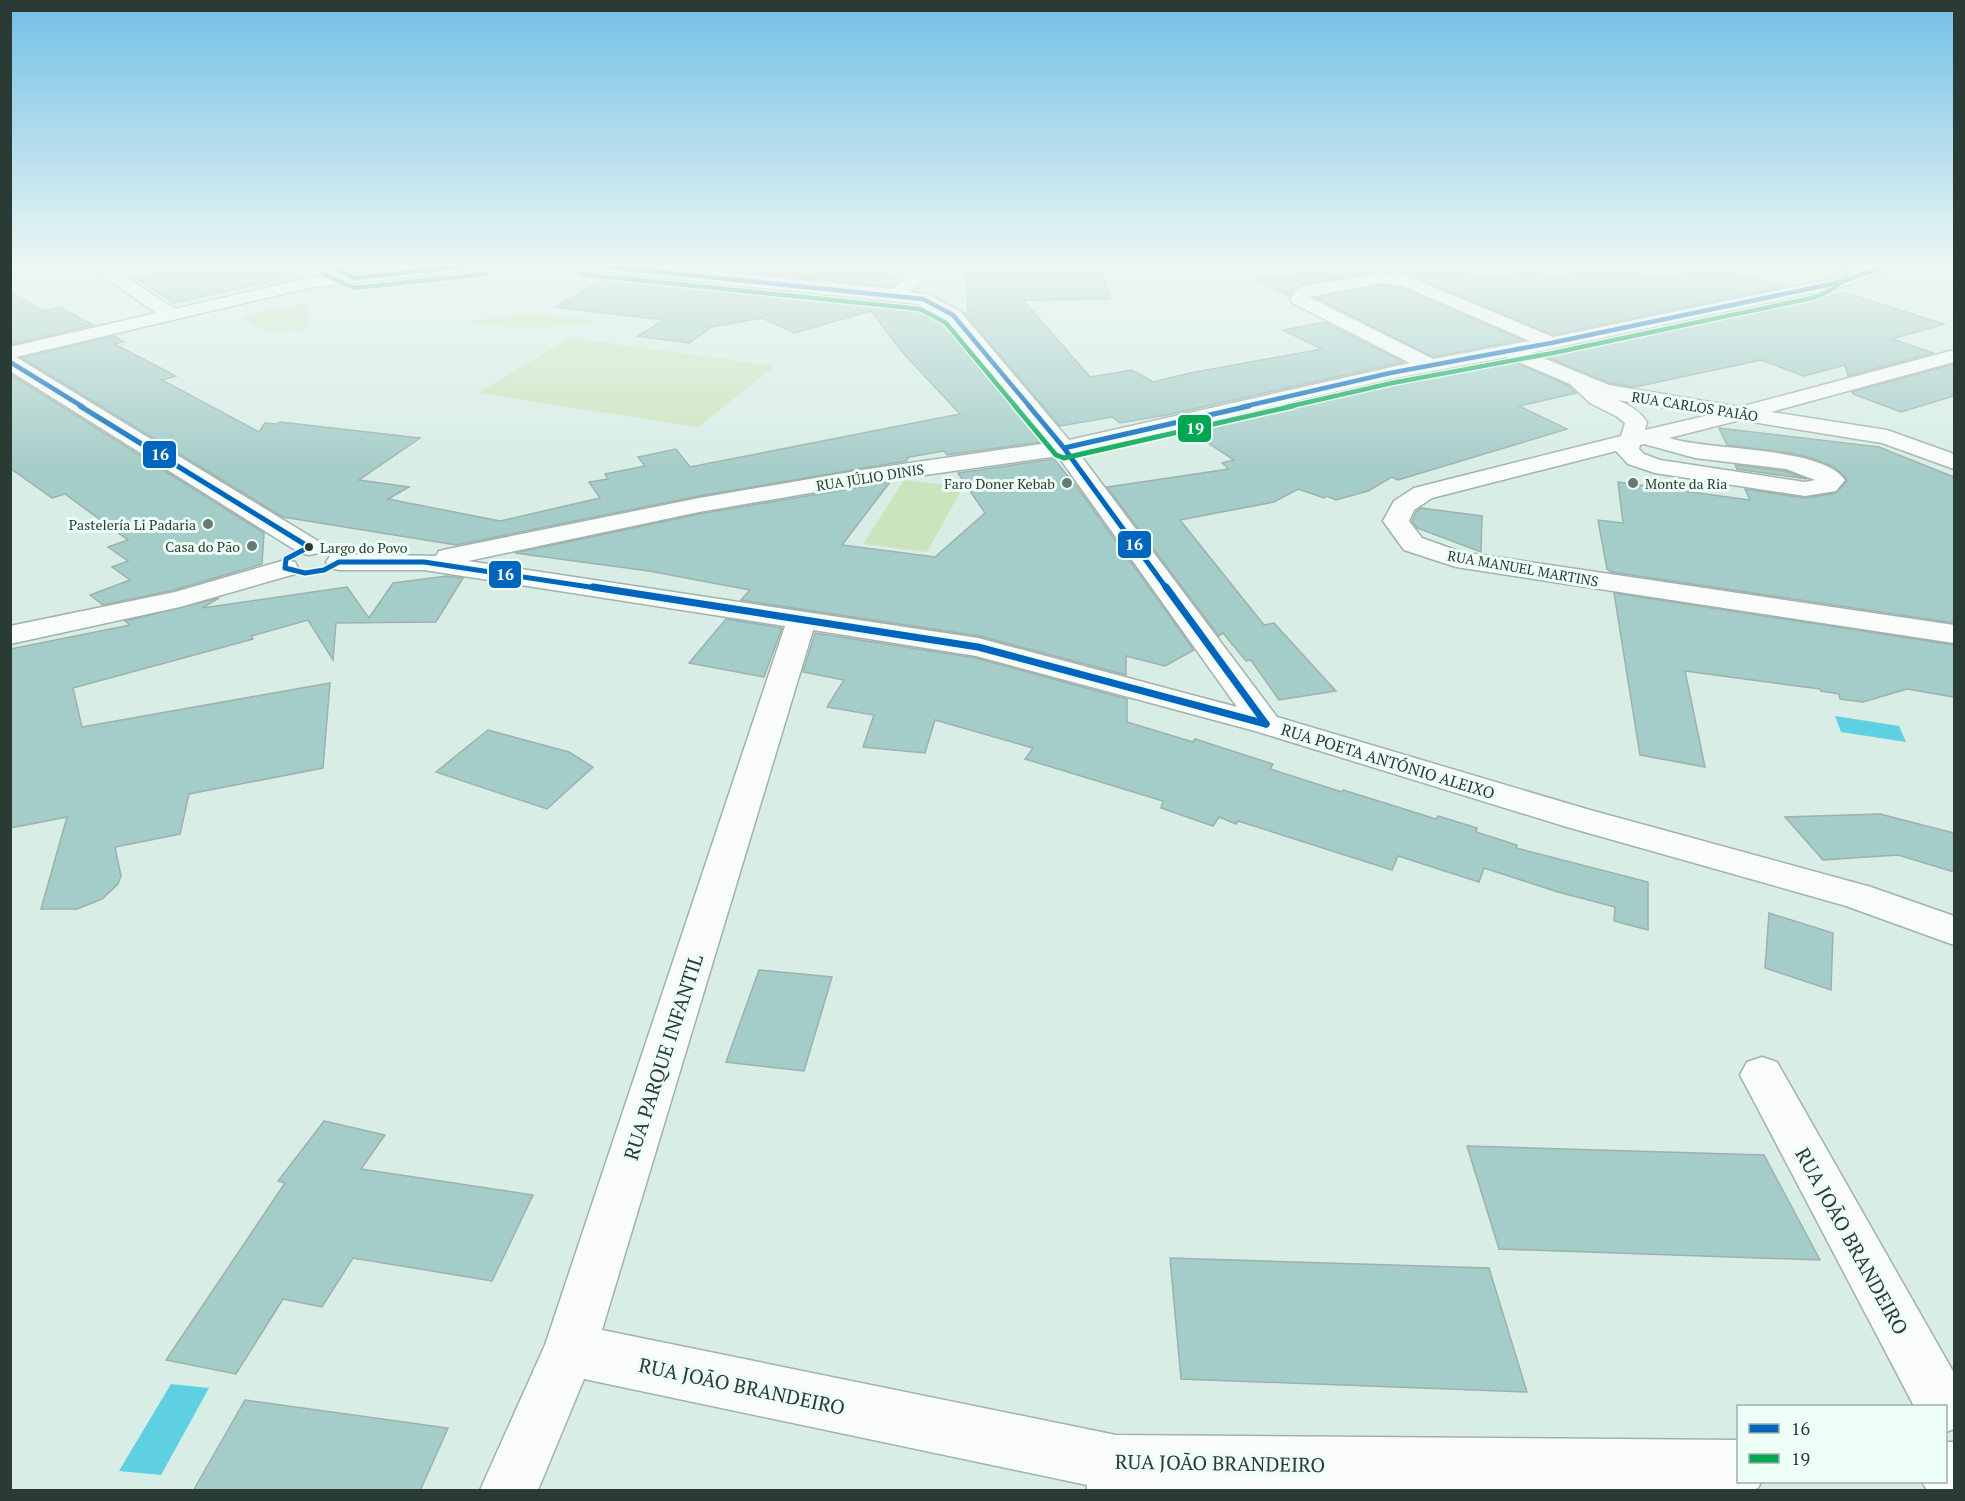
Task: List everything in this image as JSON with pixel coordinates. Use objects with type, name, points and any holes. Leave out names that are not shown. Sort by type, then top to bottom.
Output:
[{"type":"street","points":[[10,353],[88,334]]},
{"type":"street","points":[[969,334],[1064,448],[1266,724]]},
{"type":"street","points":[[1368,334],[1431,366]]},
{"type":"street","points":[[1530,334],[1551,343]]},
{"type":"street","name":"RUA JÚLIO DINIS","points":[[424,562],[699,505],[862,477],[1064,448],[1431,366],[1593,334]]},
{"type":"street","name":"RUA CARLOS PAIÃO","points":[[1510,351],[1604,391],[1887,437]]},
{"type":"street","name":"RUA MANUEL MARTINS","points":[[1950,360],[1741,413],[1679,448],[1637,439],[1423,493],[1403,506],[1396,521],[1413,544],[1456,559],[1954,634]]},
{"type":"street","points":[[10,362],[309,547]]},
{"type":"street","points":[[1578,381],[1598,398],[1624,411],[1636,422],[1637,439],[1627,450],[1636,459],[1656,466],[1679,448],[1686,421],[1675,411],[1646,399]]},
{"type":"street","name":"RUA CARLOS PAIÃO","points":[[1818,393],[1823,408],[1849,422],[1954,462]]},
{"type":"street","points":[[1679,448],[1799,465],[1833,480],[1827,486],[1805,489],[1679,448]]},
{"type":"street","points":[[285,568],[286,559],[309,547],[337,547],[344,553],[339,562]]},
{"type":"street","points":[[10,635],[180,599],[285,568],[305,573],[324,570],[339,562],[424,562]]},
{"type":"street","name":"RUA POETA ANTÓNIO ALEIXO","points":[[424,562],[978,647],[1266,724],[1579,819],[1858,896],[1954,931]]},
{"type":"street","name":"RUA PARQUE INFANTIL","points":[[509,1491],[570,1350],[802,619]]},
{"type":"street","name":"RUA JOÃO BRANDEIRO","points":[[1762,1075],[1942,1405]]},
{"type":"street","name":"RUA JOÃO BRANDEIRO","points":[[570,1350],[1116,1477],[1737,1468]]},
{"type":"street","points":[[1947,1414],[1954,1428]]},
{"type":"green space","points":[[570,338],[775,366],[698,427],[478,393]]},
{"type":"green space","points":[[904,480],[963,487],[927,552],[863,544]]},
{"type":"water","points":[[1835,716],[1899,726],[1906,742],[1841,732]]},
{"type":"water","points":[[171,1384],[209,1388],[161,1475],[119,1471]]},
{"type":"building","points":[[10,334],[55,334],[10,345]]},
{"type":"building","points":[[641,334],[702,334],[689,343],[638,336]]},
{"type":"building","points":[[889,334],[956,334],[1035,431],[1032,432],[1041,442],[947,455],[944,451],[909,457],[906,461],[699,496],[456,545],[283,517],[22,358],[114,336],[124,342],[114,344],[176,376],[162,380],[259,432],[265,423],[280,422],[420,438],[359,480],[409,487],[388,499],[500,521],[600,498],[589,482],[608,479],[605,474],[645,466],[638,457],[676,449],[690,467],[960,414],[904,354]]},
{"type":"building","points":[[982,334],[1053,334],[1090,377],[1132,370],[1153,382],[1322,349],[1291,334],[1348,334],[1403,362],[1167,415],[1120,423],[1112,417],[1060,426]]},
{"type":"building","points":[[1387,334],[1508,334],[1522,340],[1433,357]]},
{"type":"building","points":[[1633,334],[1909,334],[1892,339],[1933,353],[1848,376],[1845,365],[1804,376],[1761,360],[1635,387],[1610,383],[1539,354]]},
{"type":"building","points":[[1507,359],[1569,386],[1576,393],[1519,406],[1567,429],[1398,480],[1392,477],[1368,491],[1336,500],[1298,489],[1274,502],[1180,520],[1264,625],[1274,623],[1336,691],[1279,700],[1251,660],[1246,661],[1223,633],[1219,636],[1107,487],[1229,469],[1222,463],[1234,460],[1187,429],[1390,381]]},
{"type":"building","points":[[1954,364],[1954,396],[1901,412],[1852,392]]},
{"type":"building","points":[[10,374],[264,533],[262,564],[174,590],[103,605],[90,595],[130,580],[112,567],[128,561],[108,547],[128,540],[65,494],[52,498],[10,468]]},
{"type":"building","points":[[1719,428],[1879,447],[1954,477],[1954,623],[1611,572],[1607,569],[1598,520],[1623,523],[1618,482],[1750,500],[1745,489],[1805,498],[1836,493],[1847,481],[1834,467],[1814,459],[1790,453],[1727,445]]},
{"type":"building","points":[[1054,459],[1080,491],[1194,650],[1165,666],[1126,656],[1126,675],[979,636],[741,600],[750,590],[649,571],[515,553],[699,514],[890,482],[842,545],[935,557],[985,513],[958,473]]},
{"type":"building","points":[[1735,465],[1785,471],[1807,479],[1737,469]]},
{"type":"building","points":[[1421,508],[1482,516],[1481,552],[1417,528],[1412,521],[1416,512]]},
{"type":"building","points":[[447,576],[463,578],[436,622],[336,623],[333,660],[308,620],[251,636],[253,639],[73,688],[82,727],[330,683],[323,768],[189,794],[180,834],[115,847],[121,876],[118,884],[102,899],[77,909],[41,909],[67,817],[10,828],[10,649],[130,625],[125,621],[219,598],[202,608],[347,587],[369,618],[393,583]]},
{"type":"building","points":[[1614,593],[1954,645],[1954,697],[1907,689],[1863,702],[1840,699],[1839,694],[1820,689],[1685,671],[1705,767],[1640,755]]},
{"type":"building","points":[[726,619],[782,628],[764,677],[689,663]]},
{"type":"building","points":[[815,633],[976,658],[1127,699],[1127,722],[1193,742],[1195,739],[1273,764],[1270,769],[1342,792],[1343,790],[1436,819],[1438,816],[1477,828],[1476,832],[1517,845],[1516,848],[1648,882],[1648,930],[1614,921],[1615,907],[1558,892],[1484,868],[1479,882],[1398,856],[1392,870],[1238,821],[1236,824],[1219,817],[1213,826],[1161,808],[1163,801],[1025,759],[1033,748],[935,720],[925,753],[863,747],[874,715],[827,707],[844,680],[803,672]]},
{"type":"building","points":[[488,730],[569,752],[593,767],[547,809],[436,772]]},
{"type":"building","points":[[1880,814],[1954,833],[1954,872],[1898,855],[1823,860],[1785,817]]},
{"type":"building","points":[[1769,913],[1833,933],[1831,990],[1765,968]]},
{"type":"building","points":[[759,970],[832,977],[804,1071],[726,1062]]},
{"type":"building","points":[[324,1121],[385,1135],[361,1169],[533,1195],[492,1281],[353,1258],[322,1307],[283,1299],[236,1374],[166,1360],[285,1183],[278,1181]]},
{"type":"building","points":[[1467,1146],[1764,1155],[1820,1260],[1499,1249]]},
{"type":"building","points":[[1170,1258],[1489,1268],[1527,1392],[1181,1379]]},
{"type":"building","points":[[245,1400],[448,1428],[420,1491],[193,1491]]},
{"type":"transit line","name":"19","points":[[955,334],[1056,455],[1064,458],[1392,383],[1642,334]]},
{"type":"transit line","name":"16","points":[[969,334],[1064,448],[1266,724]]},
{"type":"transit line","name":"16","points":[[1064,448],[1390,373],[1594,334]]},
{"type":"transit line","name":"16","points":[[10,362],[309,547]]},
{"type":"transit line","name":"16","points":[[309,547],[286,559],[285,568],[305,573],[324,570],[339,562],[424,562],[802,619],[978,647],[1266,724]]},
{"type":"place","name":"Faro Doner Kebab","points":[[1067,483]]},
{"type":"place","name":"Monte da Ria","points":[[1633,483]]},
{"type":"place","name":"Pastelería Li Padaria","points":[[208,524]]},
{"type":"place","name":"Casa do Pão","points":[[252,546]]},
{"type":"place","name":"Largo do Povo","points":[[309,547]]}]
